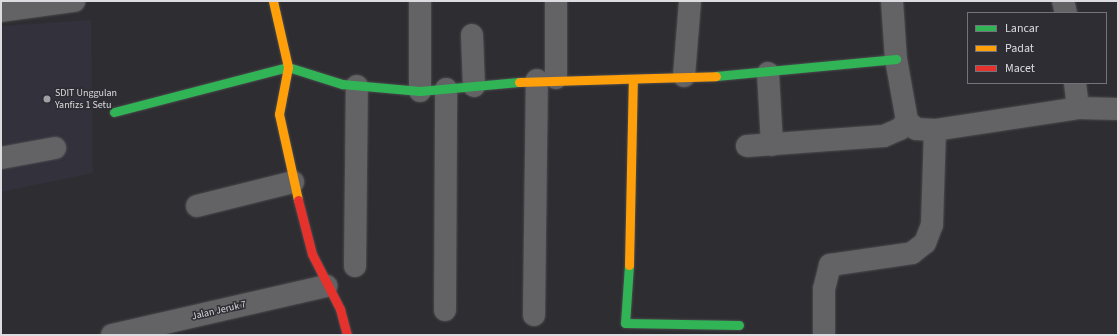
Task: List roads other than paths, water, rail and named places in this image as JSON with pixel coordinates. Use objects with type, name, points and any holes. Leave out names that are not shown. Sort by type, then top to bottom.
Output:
[{"type":"street","points":[[1,11],[74,1]]},
{"type":"street","points":[[273,1],[288,67],[279,114],[293,182],[303,225],[326,286],[340,309],[347,335]]},
{"type":"street","points":[[420,1],[420,91]]},
{"type":"street","points":[[534,315],[546,79],[556,1]]},
{"type":"street","points":[[684,76],[690,1]]},
{"type":"street","points":[[892,1],[896,60],[907,121],[916,129],[935,130],[1078,108],[1118,109]]},
{"type":"street","points":[[1063,1],[1066,12]]},
{"type":"street","points":[[472,35],[474,86]]},
{"type":"street","points":[[114,112],[288,67],[349,85],[420,91],[546,79],[633,80],[684,76],[768,73],[896,60]]},
{"type":"street","points":[[768,73],[772,144]]},
{"type":"street","points":[[633,80],[628,205],[630,242],[625,323],[739,325]]},
{"type":"street","points":[[1075,84],[1078,108]]},
{"type":"street","points":[[349,85],[355,266]]},
{"type":"street","points":[[445,310],[446,89]]},
{"type":"street","points":[[747,146],[884,136],[900,129],[907,121]]},
{"type":"street","points":[[824,335],[824,289],[830,265],[912,254],[925,243],[932,225],[935,130]]},
{"type":"street","points":[[1,158],[55,148]]},
{"type":"street","points":[[197,206],[293,182]]},
{"type":"street","name":"Jalan Jeruk 7","points":[[112,335],[326,286]]},
{"type":"place","name":"SDIT Unggulan Yanfizs 1 Setu","points":[[47,99]]}]
